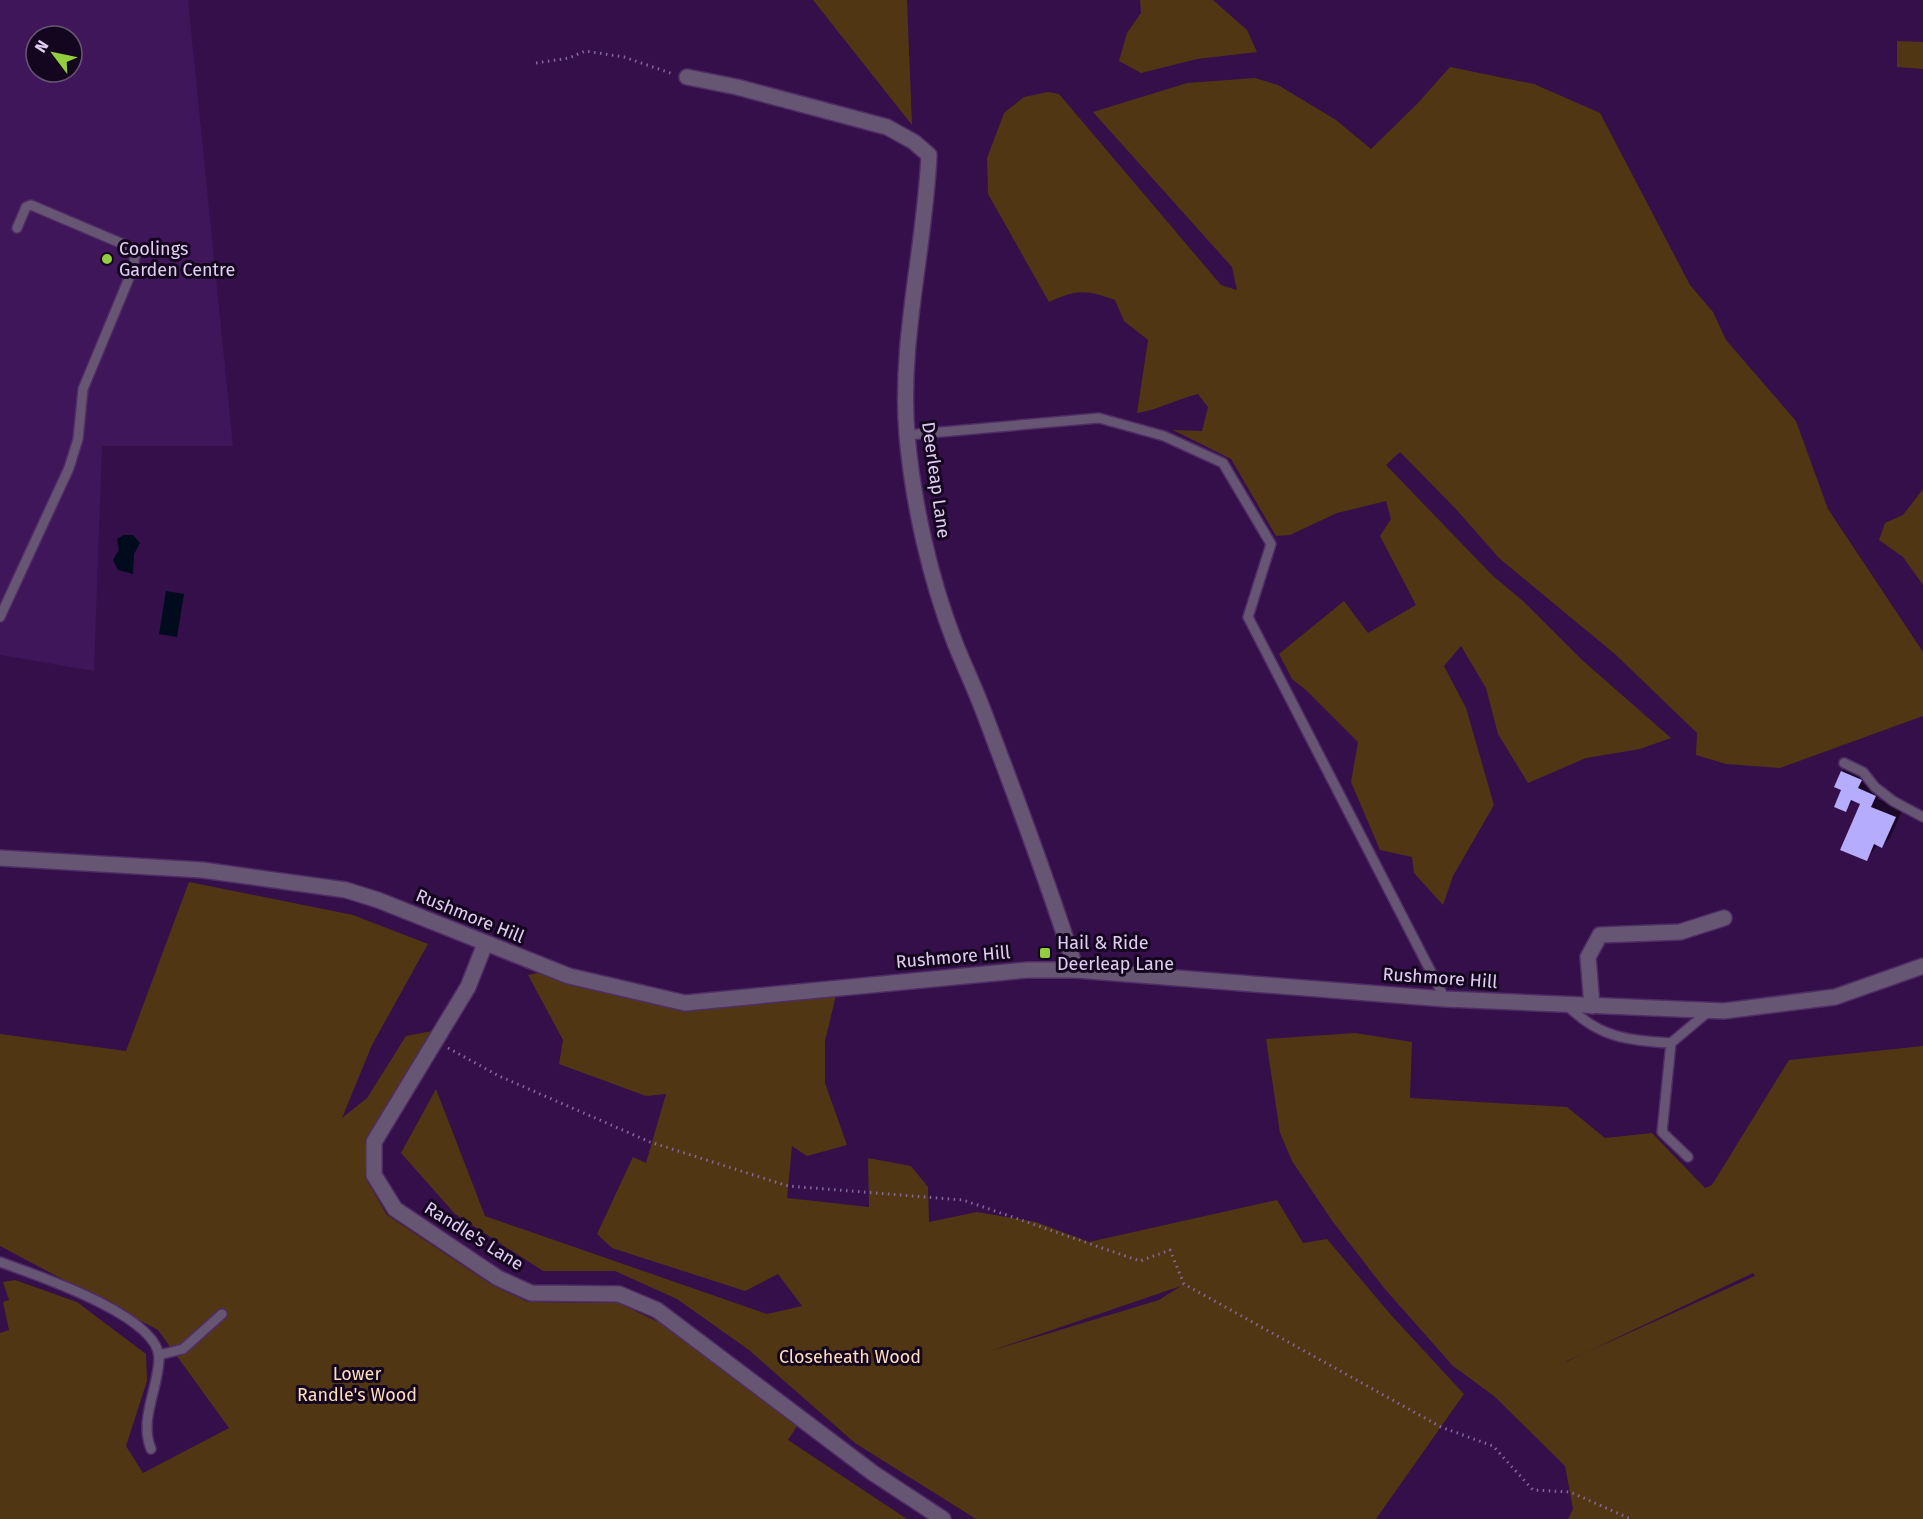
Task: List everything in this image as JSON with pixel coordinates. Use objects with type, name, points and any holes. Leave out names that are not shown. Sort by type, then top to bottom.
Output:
[{"type":"street","name":"Deerleap Lane","points":[[687,77],[737,87],[887,127],[914,142],[930,155],[928,196],[912,302],[907,385],[907,435],[927,554],[954,642],[1049,884],[1076,970]]},
{"type":"street","name":"Rushmore Hill","points":[[0,858],[202,870],[346,890],[378,900],[569,976],[686,1003],[1027,969],[1076,970],[1445,999],[1709,1011],[1835,997],[1923,966]]},
{"type":"street","points":[[1592,1006],[1588,957],[1600,935],[1680,932],[1724,918]]},
{"type":"street","name":"Randle's Lane","points":[[485,944],[468,987],[374,1142],[374,1175],[395,1209],[498,1278],[531,1293],[619,1294],[657,1310],[873,1473],[943,1519]]},
{"type":"lane","points":[[0,617],[69,468],[78,439],[83,389],[132,271],[136,252],[130,247],[31,205],[26,207],[17,228]]},
{"type":"lane","points":[[907,435],[1100,418],[1164,436],[1223,463],[1271,544],[1248,617],[1445,999]]},
{"type":"lane","points":[[1844,763],[1863,772],[1875,787],[1893,801],[1923,817]]},
{"type":"lane","points":[[1567,1005],[1594,1029],[1627,1038],[1671,1043]]},
{"type":"lane","points":[[1688,1157],[1662,1132],[1671,1043],[1709,1011]]},
{"type":"lane","points":[[0,1262],[81,1292],[119,1312],[150,1339],[159,1356],[156,1387],[146,1422],[151,1449]]},
{"type":"lane","points":[[159,1356],[183,1349],[222,1314]]},
{"type":"path","points":[[536,63],[585,51],[624,57],[687,77]]},
{"type":"path","points":[[435,1041],[499,1077],[650,1142],[788,1186],[963,1200],[1140,1261],[1170,1250],[1184,1284],[1441,1427],[1492,1446],[1533,1490],[1570,1492],[1631,1519]]},
{"type":"shaded area","name":"Coolings Garden Centre","points":[[0,0],[188,0],[233,446],[102,446],[94,671],[0,655]]},
{"type":"green space","points":[[813,0],[907,0],[912,125]]},
{"type":"green space","points":[[1140,0],[1213,0],[1247,30],[1257,52],[1197,59],[1141,73],[1119,61],[1127,33],[1141,13]]},
{"type":"green space","points":[[1897,41],[1923,42],[1923,69],[1897,67]]},
{"type":"green space","points":[[1450,67],[1534,84],[1600,113],[1690,285],[1713,312],[1726,340],[1796,421],[1828,509],[1923,652],[1923,716],[1780,768],[1726,764],[1696,755],[1697,733],[1616,655],[1499,558],[1455,508],[1400,452],[1386,465],[1493,576],[1523,601],[1581,659],[1671,738],[1640,749],[1586,758],[1528,783],[1498,734],[1486,688],[1461,646],[1444,666],[1466,708],[1494,805],[1453,876],[1443,905],[1414,873],[1412,857],[1380,850],[1351,782],[1358,742],[1292,679],[1279,654],[1344,601],[1368,633],[1416,605],[1380,536],[1391,519],[1386,501],[1337,513],[1290,535],[1276,536],[1231,459],[1173,430],[1202,431],[1208,407],[1198,394],[1137,413],[1148,340],[1124,321],[1115,300],[1082,292],[1049,302],[988,194],[987,158],[1004,113],[1024,97],[1048,92],[1059,94],[1221,285],[1237,290],[1232,267],[1093,112],[1187,83],[1255,78],[1278,85],[1336,120],[1371,149],[1417,104]]},
{"type":"green space","points":[[1923,489],[1923,585],[1903,557],[1879,540],[1885,523],[1903,515]]},
{"type":"green space","name":"Lower Randle's Wood","points":[[189,882],[353,915],[428,944],[372,1045],[342,1118],[367,1098],[406,1036],[432,1031],[365,1141],[365,1177],[387,1215],[492,1285],[528,1302],[619,1303],[660,1323],[797,1426],[788,1440],[907,1519],[0,1519],[0,1333],[9,1330],[3,1302],[9,1300],[3,1282],[15,1280],[77,1302],[146,1354],[147,1381],[126,1446],[143,1473],[229,1428],[158,1330],[0,1246],[0,1034],[126,1051]]},
{"type":"green space","name":"Closeheath Wood","points":[[542,972],[690,1009],[836,995],[825,1041],[825,1083],[847,1145],[807,1156],[792,1146],[787,1198],[869,1207],[868,1158],[911,1166],[928,1187],[929,1222],[977,1212],[1036,1222],[1089,1242],[1277,1200],[1303,1243],[1327,1239],[1391,1315],[1464,1394],[1376,1519],[976,1519],[855,1443],[749,1350],[677,1299],[615,1271],[543,1271],[455,1214],[401,1153],[436,1089],[485,1216],[767,1314],[802,1306],[778,1274],[745,1291],[612,1248],[597,1234],[633,1157],[646,1163],[666,1094],[646,1096],[559,1064],[563,1040],[528,975]],"holes":[[[1181,1286],[1159,1300],[990,1351]]]},
{"type":"green space","points":[[1355,1033],[1412,1042],[1410,1098],[1567,1107],[1605,1138],[1652,1133],[1705,1188],[1712,1185],[1789,1060],[1923,1046],[1923,1519],[1568,1519],[1573,1509],[1565,1466],[1494,1396],[1453,1366],[1384,1288],[1333,1222],[1292,1161],[1280,1133],[1266,1039]],"holes":[[[1753,1273],[1755,1276],[1585,1353]]]},
{"type":"water","points":[[124,535],[133,535],[140,543],[134,554],[133,574],[118,570],[113,560],[119,550],[117,539]]},
{"type":"water","points":[[166,591],[184,594],[177,637],[159,634]]},
{"type":"building","points":[[1841,771],[1862,780],[1858,788],[1876,796],[1871,807],[1896,817],[1882,848],[1874,844],[1867,861],[1840,850],[1860,804],[1851,800],[1846,812],[1834,807],[1841,790],[1834,787]]},
{"type":"place","name":"Coolings Garden Centre","points":[[107,259]]},
{"type":"place","name":"Hail & Ride Deerleap Lane","points":[[1045,953]]}]
